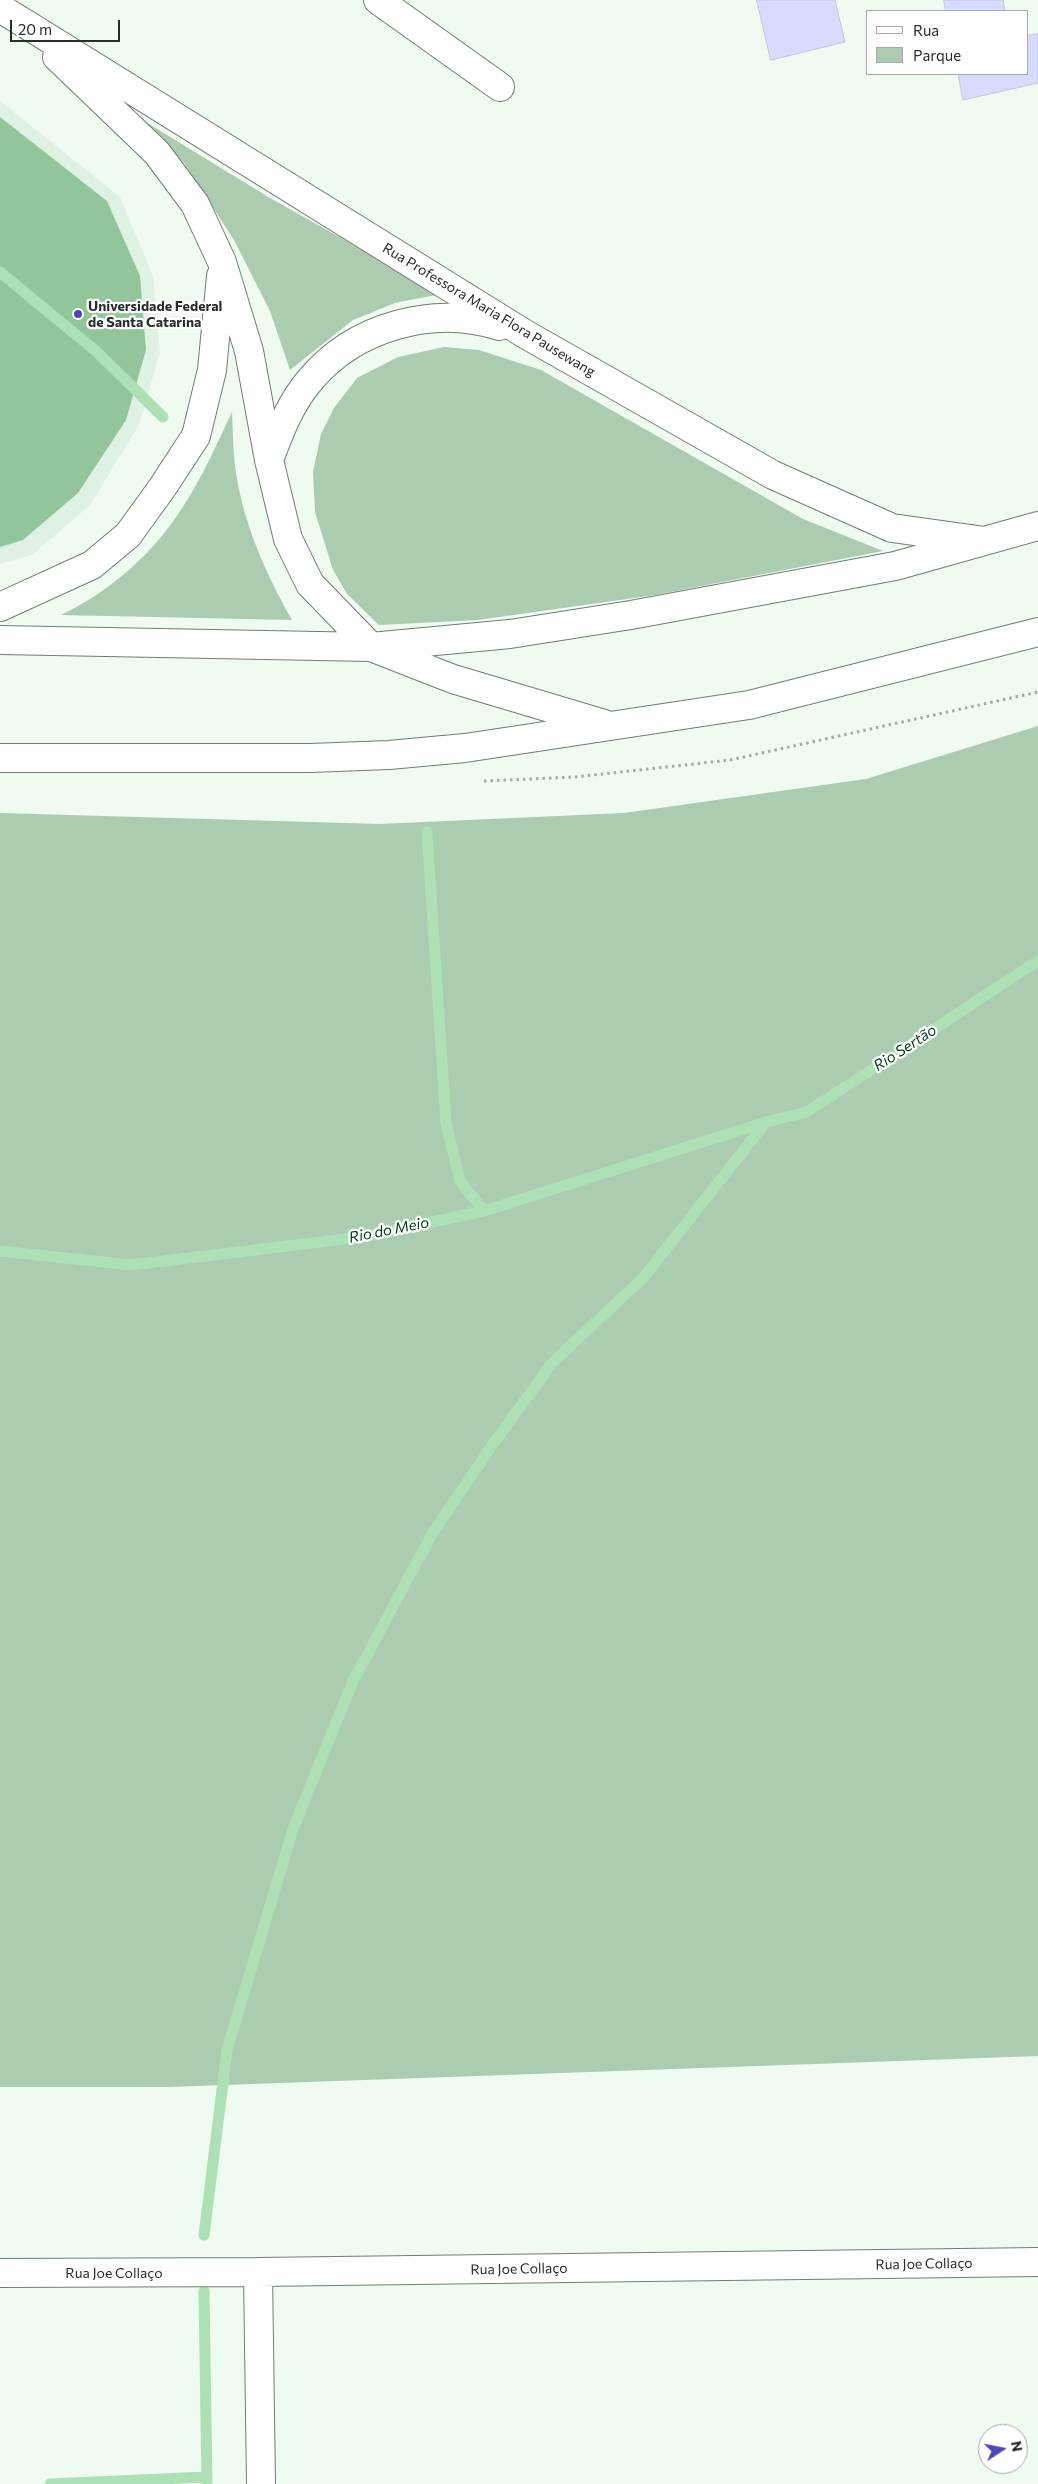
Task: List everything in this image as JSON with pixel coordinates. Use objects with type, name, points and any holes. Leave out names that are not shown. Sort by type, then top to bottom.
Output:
[{"type":"main road","points":[[378,0],[500,87]]},
{"type":"main road","name":"Rua Professora Maria Flora Pausewang","points":[[9,14],[157,153],[195,204],[222,262],[249,351],[269,460],[288,539],[310,584],[371,647]]},
{"type":"main road","name":"Rua Professora Maria Flora Pausewang","points":[[9,14],[524,334],[773,475],[892,528],[985,541]]},
{"type":"main road","points":[[0,607],[92,565],[128,535],[196,436],[212,370],[222,262]]},
{"type":"main road","points":[[269,460],[285,416],[311,378],[347,348],[388,327],[433,318],[471,319],[524,334]]},
{"type":"main road","points":[[0,640],[371,647],[510,634],[631,615],[895,566],[1038,526]]},
{"type":"main road","points":[[0,758],[310,758],[389,756],[465,748],[749,705],[1038,632]]},
{"type":"main road","points":[[371,647],[453,679],[613,727]]},
{"type":"main road","name":"Rua Joe Collaço","points":[[0,2273],[258,2272],[1038,2262]]},
{"type":"main road","points":[[258,2272],[261,2484]]},
{"type":"shaded area","name":"Universidade Federal de Santa Catarina","points":[[0,101],[120,197],[153,276],[160,352],[139,425],[90,505],[32,555],[0,564]]},
{"type":"green space","points":[[136,116],[270,198],[441,294],[395,303],[353,320],[290,370],[270,311],[234,240],[184,163]]},
{"type":"green space","name":"Universidade Federal de Santa Catarina","points":[[0,117],[107,201],[140,276],[146,350],[126,420],[78,493],[23,540],[0,547]]},
{"type":"green space","points":[[444,347],[479,350],[541,370],[803,519],[883,551],[655,595],[478,620],[379,625],[347,594],[333,570],[315,512],[313,472],[321,434],[334,408],[357,378],[398,357]]},
{"type":"green space","points":[[232,412],[235,465],[244,511],[257,549],[273,585],[292,620],[61,615],[93,597],[124,575],[163,535],[183,507],[198,481]]},
{"type":"green space","points":[[1038,726],[1038,2056],[168,2087],[0,2087],[0,813],[380,824],[624,813],[866,779]]},
{"type":"building","points":[[757,0],[835,0],[845,42],[771,60]]},
{"type":"building","points":[[944,0],[1003,0],[1005,10],[946,10]]},
{"type":"building","points":[[1038,34],[1038,83],[963,100],[958,75],[1028,75],[1028,36]]},
{"type":"waterway","points":[[0,272],[97,352],[163,417]]},
{"type":"waterway","points":[[427,832],[446,1123],[460,1181],[484,1211]]},
{"type":"waterway","name":"Rio do Meio","points":[[0,1251],[131,1265],[361,1237],[484,1211],[766,1122],[807,1112],[1038,961]]},
{"type":"waterway","points":[[204,2235],[227,2050],[293,1829],[353,1681],[431,1536],[493,1444],[553,1362],[643,1278],[766,1122]]},
{"type":"waterway","points":[[204,2291],[207,2484]]},
{"type":"waterway","points":[[50,2484],[207,2477]]},
{"type":"place","name":"Universidade Federal de Santa Catarina","points":[[78,314]]},
{"type":"water label","name":"Rio Sertão","points":[[905,1048]]}]
